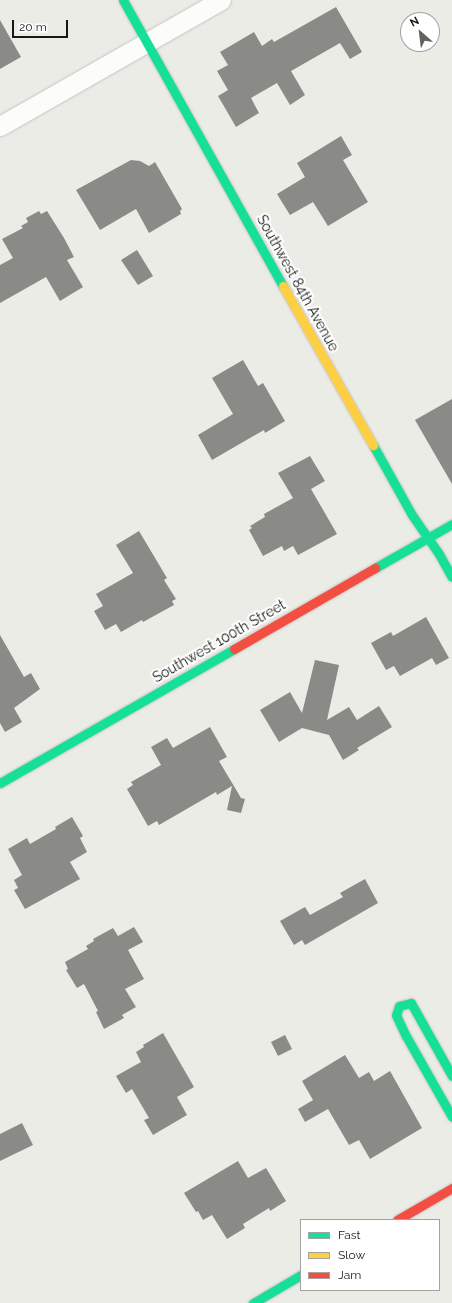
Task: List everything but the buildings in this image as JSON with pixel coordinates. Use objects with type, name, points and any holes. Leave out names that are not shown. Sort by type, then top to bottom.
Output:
[{"type":"street","name":"Southwest 84th Avenue","points":[[123,0],[412,516],[428,538],[452,577]]},
{"type":"street","points":[[0,126],[221,0]]},
{"type":"street","name":"Southwest 100th Street","points":[[0,783],[452,524]]},
{"type":"street","points":[[452,1076],[411,1003],[406,1003],[399,1006],[396,1014],[406,1036],[452,1117]]},
{"type":"street","points":[[399,1219],[452,1188]]},
{"type":"street","points":[[253,1303],[300,1276]]},
{"type":"traffic: fast","points":[[123,0],[283,286]]},
{"type":"traffic: fast","points":[[373,445],[412,515],[439,554],[452,577]]},
{"type":"traffic: fast","points":[[375,568],[452,524]]},
{"type":"traffic: fast","points":[[0,783],[234,649]]},
{"type":"traffic: fast","points":[[452,1076],[411,1003],[399,1006],[396,1015],[406,1036],[452,1117]]},
{"type":"traffic: fast","points":[[253,1303],[300,1276]]},
{"type":"traffic: slow","points":[[283,286],[373,445]]},
{"type":"traffic: jam","points":[[234,649],[375,568]]},
{"type":"traffic: jam","points":[[399,1219],[452,1188]]}]
